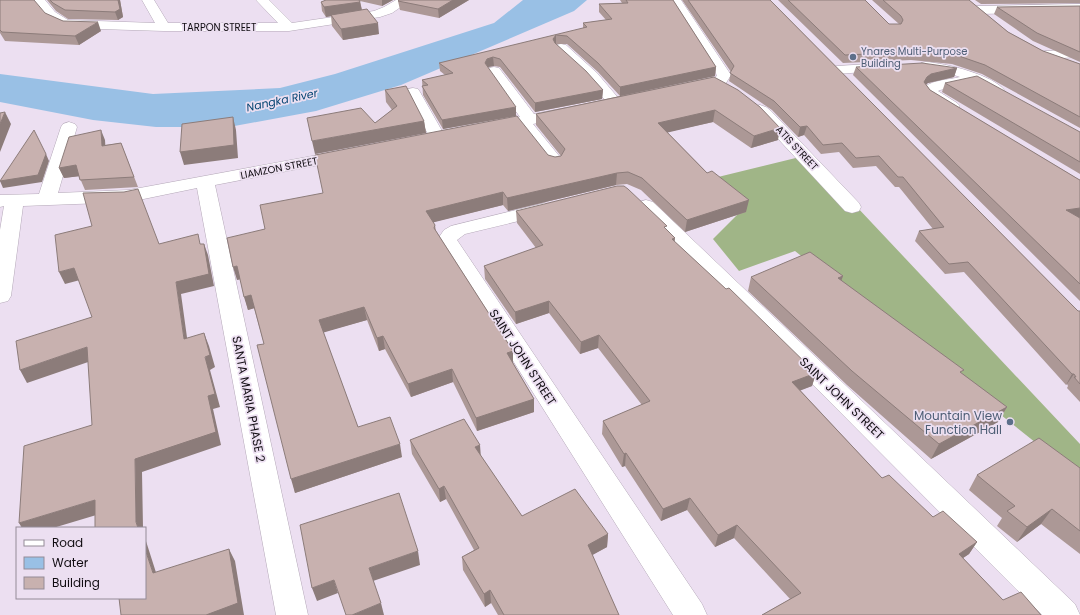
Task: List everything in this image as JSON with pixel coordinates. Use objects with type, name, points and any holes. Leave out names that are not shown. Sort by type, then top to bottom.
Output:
[{"type":"street","name":"TARPON STREET","points":[[39,0],[52,17],[67,24],[164,27],[289,27],[376,14],[388,10],[405,0]]},
{"type":"street","points":[[148,0],[164,27]]},
{"type":"street","points":[[262,0],[289,27]]},
{"type":"street","points":[[675,0],[724,75],[721,80],[723,86],[678,90]]},
{"type":"street","points":[[965,0],[994,23]]},
{"type":"street","points":[[977,10],[1080,8]]},
{"type":"street","points":[[476,130],[607,105],[592,76],[560,48]]},
{"type":"street","points":[[1032,48],[1073,66]]},
{"type":"street","points":[[1046,55],[1080,54]]},
{"type":"street","points":[[854,86],[832,64],[946,68],[976,78],[1009,97]]},
{"type":"street","points":[[494,71],[554,162]]},
{"type":"street","points":[[966,115],[929,90],[935,87],[976,78]]},
{"type":"street","points":[[413,92],[438,138]]},
{"type":"street","name":"ATIS STREET","points":[[748,101],[765,114],[852,207]]},
{"type":"street","points":[[47,199],[70,127]]},
{"type":"street","name":"LIAMZON STREET","points":[[7,201],[129,196],[360,152]]},
{"type":"street","name":"SANTA MARIA PHASE 2","points":[[205,182],[292,615]]},
{"type":"street","name":"SAINT JOHN STREET","points":[[627,191],[634,195],[1064,615]]},
{"type":"street","points":[[0,296],[7,201]]},
{"type":"street","name":"SAINT JOHN STREET","points":[[564,204],[458,230],[451,234],[447,240],[691,615]]},
{"type":"green space","points":[[808,155],[1080,444],[1080,478],[795,251],[739,271],[713,239],[744,208],[718,177]]},
{"type":"water","name":"Nangka River","points":[[523,0],[587,0],[574,11],[401,85],[316,111],[229,127],[156,127],[93,120],[0,102],[0,74],[153,94],[280,88],[335,74],[494,23]]},
{"type":"building","points":[[0,0],[34,0],[45,13],[63,21],[98,22],[75,36],[2,32],[0,30]]},
{"type":"building","points":[[50,0],[118,0],[120,9],[115,12],[65,10]]},
{"type":"building","points":[[326,0],[359,0],[360,2],[324,7],[321,2]]},
{"type":"building","points":[[453,0],[438,9],[398,1]]},
{"type":"building","points":[[626,0],[673,0],[716,67],[620,87],[598,63],[567,36],[556,35],[553,39],[555,43],[586,71],[603,90],[535,103],[500,59],[493,57],[487,59],[485,63],[516,107],[442,120],[422,86],[428,85],[422,80],[453,73],[439,63],[587,27],[583,23],[612,19],[599,4],[628,3]]},
{"type":"building","points":[[688,0],[770,0],[1078,311],[1080,311],[1080,384],[1074,377],[1076,377],[1074,374],[1072,374],[968,262],[949,264],[919,231],[944,227],[903,177],[898,177],[879,156],[856,158],[842,143],[823,145],[807,126],[800,127],[774,101],[730,73],[734,66]]},
{"type":"building","points":[[788,0],[865,0],[889,24],[901,24],[903,20],[901,16],[883,0],[969,0],[1008,32],[1043,51],[1080,64],[1080,117],[985,65],[956,55],[914,52],[845,55]]},
{"type":"building","points":[[1080,6],[1080,52],[1037,33],[997,7]]},
{"type":"building","points":[[367,9],[378,23],[341,29],[331,15]]},
{"type":"building","points":[[922,63],[957,68],[931,74],[927,77],[924,82],[930,90],[1080,180],[1080,208],[1066,210],[1080,218],[1080,284],[856,67]]},
{"type":"building","points":[[977,76],[1080,132],[1080,162],[945,83]]},
{"type":"building","points":[[714,77],[738,90],[760,107],[780,128],[754,136],[715,110],[658,123],[707,173],[712,171],[749,200],[687,220],[642,178],[628,172],[617,173],[507,198],[503,192],[426,211],[435,225],[434,228],[513,351],[507,353],[534,399],[476,418],[452,369],[408,384],[383,336],[377,338],[364,307],[319,320],[358,427],[390,417],[400,444],[291,479],[257,345],[264,344],[251,295],[244,297],[237,266],[233,267],[227,238],[265,229],[260,205],[323,193],[315,155],[517,116],[548,155],[555,157],[561,156],[565,149],[536,114]]},
{"type":"building","points":[[406,86],[424,121],[312,141],[307,118],[361,108],[375,123],[397,106],[385,90]]},
{"type":"building","points":[[5,112],[0,124],[0,113]]},
{"type":"building","points":[[233,117],[234,145],[180,152],[182,124]]},
{"type":"building","points":[[34,130],[46,154],[38,175],[0,181]]},
{"type":"building","points":[[101,130],[102,146],[121,143],[134,177],[80,180],[76,165],[59,168],[69,137]]},
{"type":"building","points":[[617,186],[624,186],[628,189],[667,226],[664,227],[675,238],[672,239],[726,289],[729,288],[816,373],[792,382],[882,478],[889,475],[933,517],[943,511],[977,542],[959,554],[1003,600],[1021,592],[1041,615],[762,615],[801,593],[737,525],[718,535],[690,498],[663,509],[626,453],[624,454],[603,421],[650,401],[599,335],[581,342],[549,301],[515,312],[484,266],[543,245],[516,211]]},
{"type":"building","points":[[138,189],[159,244],[198,234],[200,244],[204,244],[209,274],[176,282],[184,339],[204,333],[210,355],[205,357],[215,394],[208,396],[216,432],[135,459],[136,522],[138,527],[95,527],[95,500],[19,523],[24,446],[92,425],[87,347],[20,370],[16,341],[92,317],[74,268],[59,272],[55,235],[92,226],[83,193],[124,192]]},
{"type":"building","points":[[810,252],[843,276],[838,278],[964,370],[960,372],[1007,407],[939,444],[852,371],[751,277]]},
{"type":"building","points":[[464,419],[480,445],[475,447],[522,516],[575,489],[608,534],[588,545],[619,615],[504,615],[490,590],[484,594],[462,557],[479,548],[444,486],[439,489],[410,440]]},
{"type":"building","points":[[1039,438],[1080,468],[1080,531],[1052,509],[1027,527],[1007,511],[1015,506],[977,475]]},
{"type":"building","points":[[399,493],[418,551],[369,568],[381,603],[352,615],[346,615],[334,580],[312,588],[300,525]]},
{"type":"building","points":[[229,549],[238,603],[206,615],[121,615],[119,599],[146,599],[146,552],[153,573]]},
{"type":"place","name":"Ynares Multi-Purpose Building","points":[[853,57]]},
{"type":"place","name":"Mountain View Function Hall","points":[[1010,422]]}]
